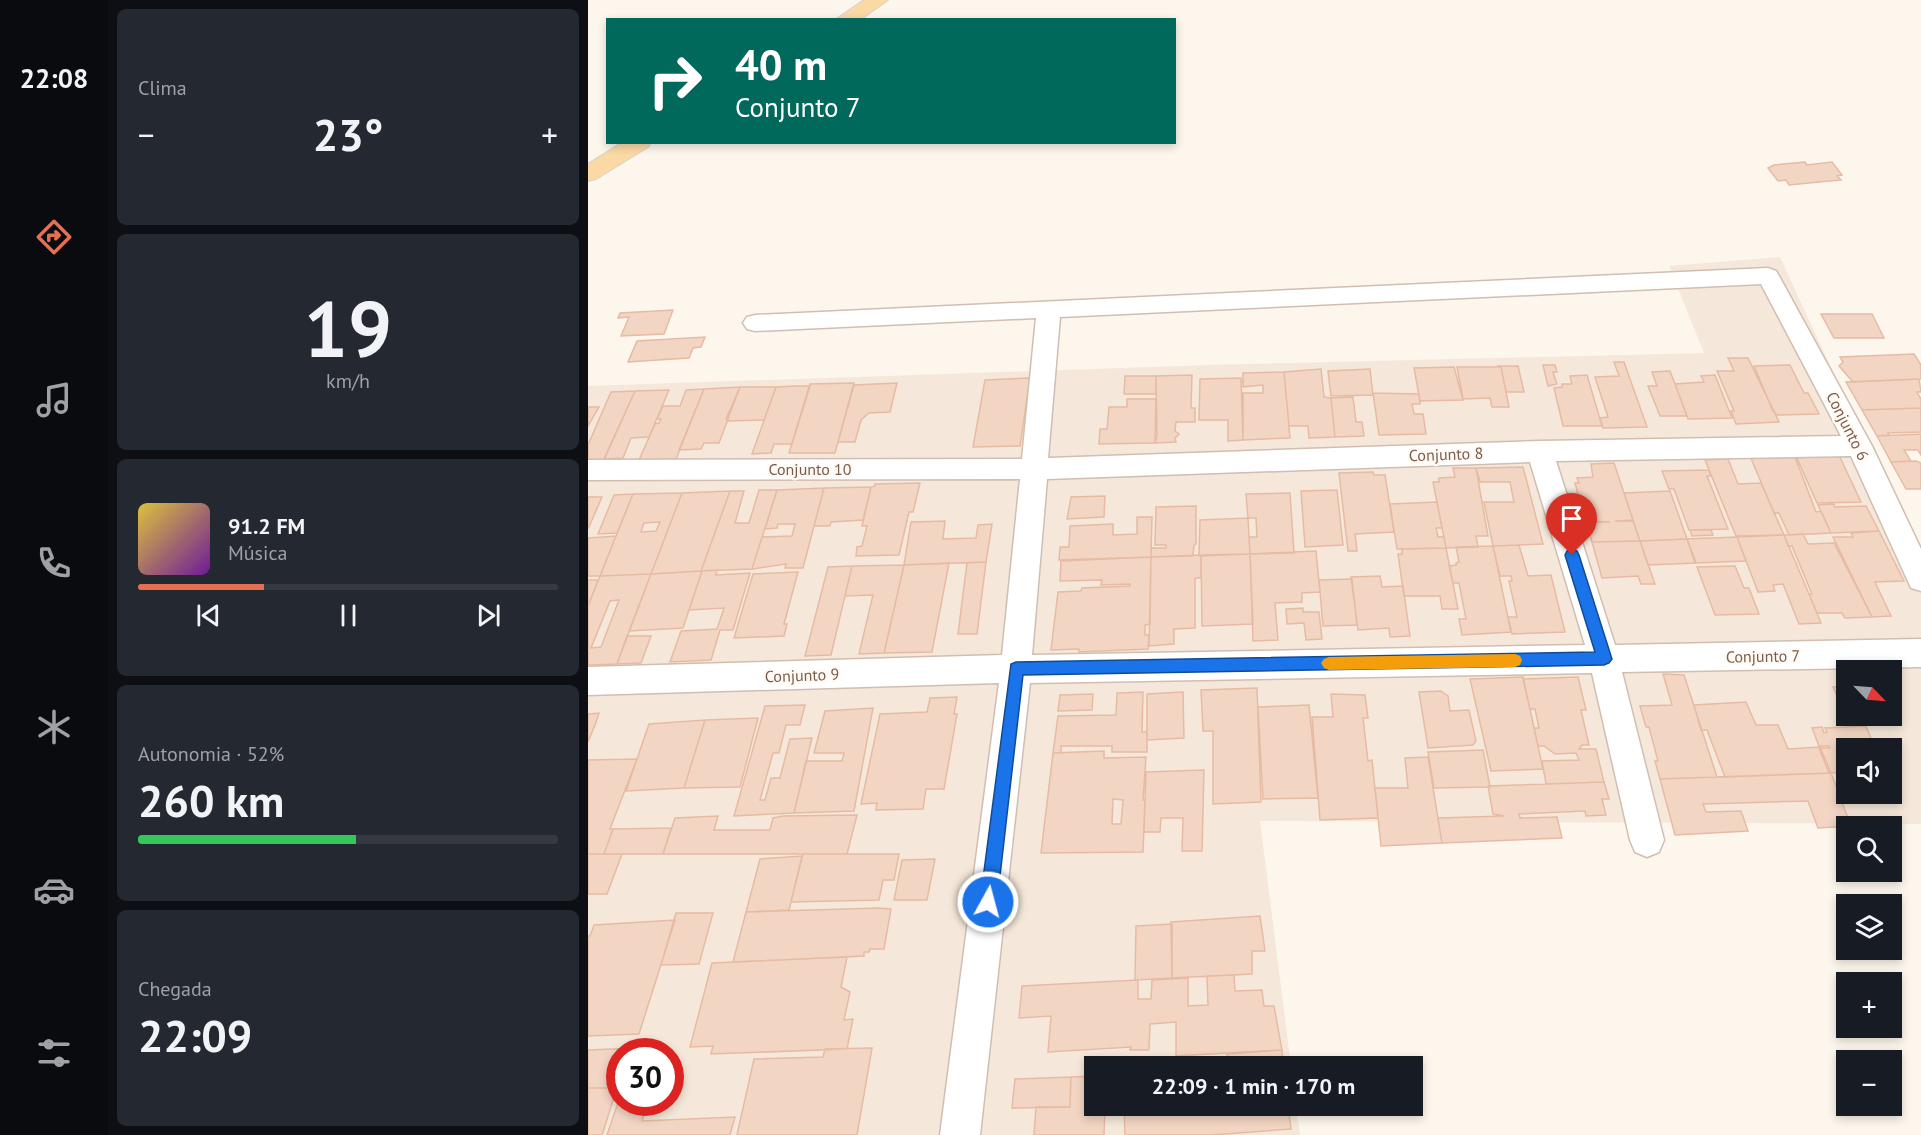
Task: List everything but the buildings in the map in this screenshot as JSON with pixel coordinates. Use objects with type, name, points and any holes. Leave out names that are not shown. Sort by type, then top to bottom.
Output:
[{"type":"main road","points":[[848,18],[878,0]]},
{"type":"main road","points":[[588,174],[637,144]]},
{"type":"street","name":"Conjunto 6","points":[[1048,309],[1768,276],[1859,446],[1921,579]]},
{"type":"street","points":[[755,323],[1048,309],[1016,669],[960,1135]]},
{"type":"street","name":"Conjunto 8","points":[[1032,469],[1540,451],[1859,446]]},
{"type":"street","points":[[1540,451],[1604,659],[1647,840]]},
{"type":"street","name":"Conjunto 10","points":[[588,470],[1032,469]]},
{"type":"street","name":"Conjunto 7","points":[[1016,669],[1921,653]]},
{"type":"street","name":"Conjunto 9","points":[[588,681],[1016,669]]},
{"type":"shaded area","points":[[1780,257],[1921,563],[1921,824],[1902,824],[1902,816],[1836,816],[1836,824],[1260,821],[1290,1056],[1084,1056],[1084,1116],[1297,1116],[1300,1135],[588,1135],[588,386],[1211,365],[1704,353],[1669,266]]},
{"type":"slow traffic","points":[[1329,663],[1515,660]]},
{"type":"route","points":[[988,902],[1016,669],[1604,659],[1572,555]]}]
